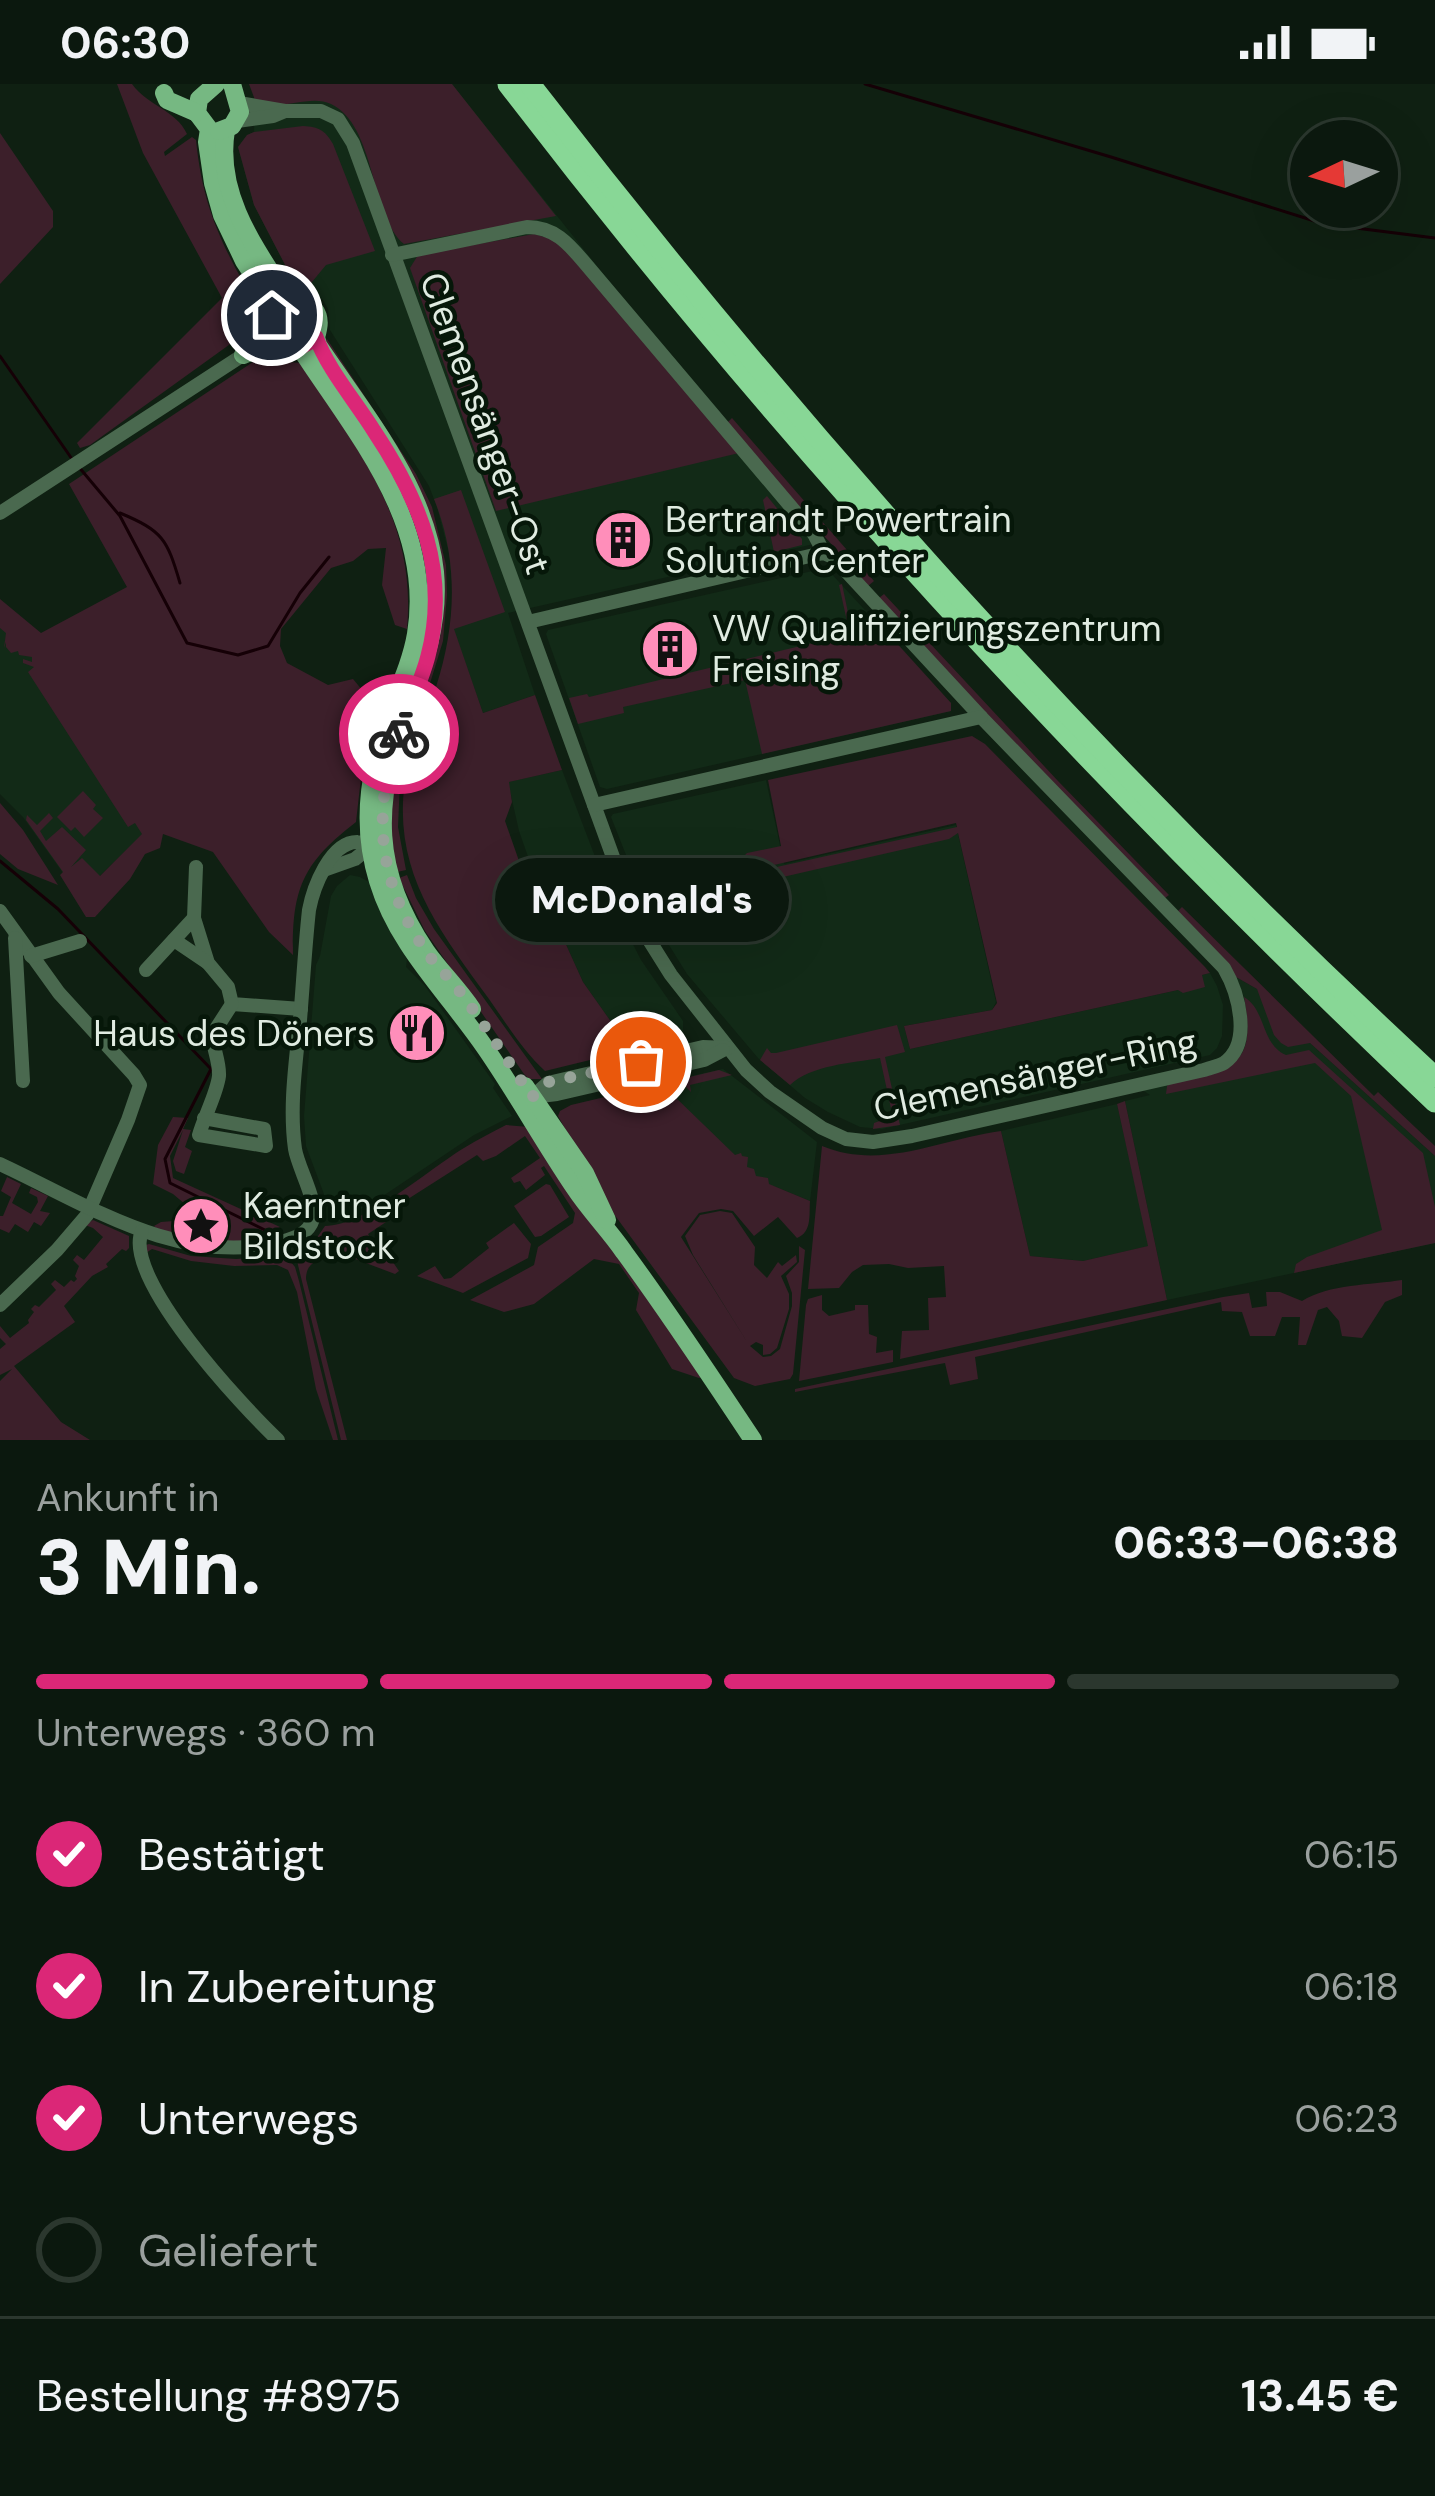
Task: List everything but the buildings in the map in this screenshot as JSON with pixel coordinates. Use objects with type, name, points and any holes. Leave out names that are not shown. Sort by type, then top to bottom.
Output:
[{"type":"highway","points":[[508,84],[652,266],[910,566],[1239,913],[1435,1102]]},
{"type":"highway","points":[[530,84],[748,355],[894,523],[1252,902],[1435,1077]]},
{"type":"main road","points":[[158,88],[220,104],[225,168],[236,209],[259,255],[278,319],[291,348],[305,346],[316,337],[320,323],[315,309],[303,301],[278,319],[243,355]]},
{"type":"main road","points":[[316,337],[408,487],[423,522],[435,572],[431,641],[390,764],[376,846]]},
{"type":"main road","points":[[298,348],[391,488],[416,563],[416,634],[370,777],[368,807],[378,881],[399,932],[528,1100],[531,1122],[575,1190],[616,1241],[753,1440]]},
{"type":"street","name":"Clemensänger-Ost","points":[[220,104],[321,111],[338,119],[360,160],[526,617]]},
{"type":"street","name":"Clemensänger-Ost","points":[[392,255],[527,227],[554,233],[584,262],[814,534],[824,553]]},
{"type":"street","points":[[0,513],[243,355]]},
{"type":"street","points":[[526,617],[824,553]]},
{"type":"street","name":"Clemensänger-Ring","points":[[526,617],[644,932],[728,1048],[770,1092],[823,1128],[873,1142],[912,1136],[1204,1070],[1229,1058],[1239,1035],[1240,1016],[1234,986],[1224,968],[981,717],[847,570],[824,553]]},
{"type":"street","points":[[594,806],[981,717]]},
{"type":"street","points":[[0,1164],[142,1231],[195,1246],[242,1248],[286,1240],[307,1230],[314,1212],[297,1159],[293,1122],[308,910],[328,861],[360,841],[376,846]]},
{"type":"street","points":[[196,868],[194,918],[208,963]]},
{"type":"street","points":[[0,911],[59,993],[139,1081],[134,1105],[90,1208],[57,1250],[0,1305]]},
{"type":"street","points":[[146,970],[194,918]]},
{"type":"street","points":[[15,932],[23,1081]]},
{"type":"street","points":[[174,940],[208,963],[228,987],[232,1004],[212,1035],[219,1075],[204,1118]]},
{"type":"street","points":[[31,956],[80,941]]},
{"type":"street","points":[[232,1004],[301,1009]]},
{"type":"street","points":[[687,1050],[699,1027],[694,1005]]},
{"type":"street","points":[[528,1100],[548,1082],[687,1050],[728,1048]]},
{"type":"street","points":[[528,1100],[704,1060],[728,1048]]},
{"type":"street","points":[[142,1231],[141,1259],[175,1320],[203,1361],[278,1440]]},
{"type":"shaded area","points":[[117,84],[132,84],[182,126],[187,134],[165,156],[192,137],[196,140],[216,227],[257,307],[255,321],[240,337],[80,448],[77,443],[222,298],[143,153]]},
{"type":"shaded area","points":[[249,84],[452,84],[722,423],[827,541],[508,613],[535,695],[483,713],[451,623],[449,553],[429,486],[330,330],[323,300],[295,284],[254,205],[238,147],[254,132],[255,94]]},
{"type":"shaded area","points":[[249,84],[452,84],[556,216],[404,244],[393,231],[365,150],[346,115],[324,102],[274,105],[257,101]]},
{"type":"shaded area","points":[[303,126],[321,130],[333,144],[375,251],[326,265],[307,288],[295,284],[254,205],[238,147],[254,132]]},
{"type":"shaded area","points":[[0,133],[53,211],[53,227],[0,284]]},
{"type":"shaded area","points":[[534,234],[566,249],[739,453],[496,511],[410,268],[418,255]]},
{"type":"shaded area","points":[[327,339],[416,474],[432,507],[446,565],[443,641],[400,781],[398,827],[406,870],[397,872],[389,802],[434,551],[323,343]]},
{"type":"shaded area","points":[[269,355],[277,361],[301,363],[362,457],[393,520],[408,589],[407,629],[395,625],[382,585],[386,548],[368,549],[353,561],[331,568],[281,629],[280,646],[287,663],[328,685],[353,679],[368,697],[364,708],[379,716],[362,769],[356,822],[324,851],[304,879],[295,912],[293,955],[269,932],[213,852],[163,834],[160,848],[145,854],[130,879],[95,917],[86,917],[27,815],[37,825],[49,813],[53,818],[40,831],[46,841],[62,827],[86,850],[71,867],[82,858],[100,876],[142,834],[135,823],[128,827],[28,672],[34,667],[23,659],[32,662],[32,657],[11,653],[6,642],[4,648],[6,633],[0,628],[0,599],[41,633],[127,587],[69,484]]},
{"type":"shaded area","points":[[732,418],[874,581],[868,586],[726,424]]},
{"type":"shaded area","points":[[461,490],[505,612],[454,629],[483,713],[535,695],[562,770],[509,782],[512,802],[505,821],[539,918],[559,929],[583,982],[631,1050],[545,1071],[515,1036],[436,921],[422,895],[405,839],[406,774],[443,664],[451,617],[448,546],[434,499]]},
{"type":"shaded area","points":[[767,496],[802,545],[774,552],[763,500]]},
{"type":"shaded area","points":[[826,568],[951,703],[951,711],[600,787],[548,630]]},
{"type":"shaded area","points":[[842,584],[855,646],[893,639],[951,703],[951,711],[762,754],[745,680],[623,707],[624,713],[578,724],[569,698],[842,636],[842,628],[848,626]]},
{"type":"shaded area","points":[[884,594],[1169,895],[1165,898],[974,703],[879,598]]},
{"type":"shaded area","points":[[0,616],[36,655],[148,829],[83,892],[0,794]]},
{"type":"shaded area","points":[[972,736],[1205,967],[1210,973],[1202,975],[1205,987],[910,1049],[904,1026],[992,1010],[997,1003],[958,833],[949,839],[647,908],[642,897],[957,827],[956,823],[643,895],[648,879],[654,889],[744,869],[742,858],[747,853],[781,846],[768,780]]},
{"type":"shaded area","points":[[562,770],[615,909],[641,960],[683,1021],[683,1034],[672,1042],[631,1050],[583,982],[550,919],[519,831],[508,782]]},
{"type":"shaded area","points":[[766,780],[784,864],[956,825],[996,1002],[992,1010],[904,1026],[910,1049],[1178,990],[1210,973],[1223,1005],[1217,1048],[1210,1055],[882,1129],[860,1127],[828,1112],[758,1058],[687,974],[649,913],[611,817]]},
{"type":"shaded area","points":[[83,791],[103,818],[84,837],[57,817]]},
{"type":"shaded area","points":[[0,803],[58,885],[18,869],[0,854]]},
{"type":"shaded area","points":[[350,875],[369,882],[407,959],[406,967],[425,986],[495,1084],[493,1088],[512,1116],[474,1135],[377,1200],[339,1221],[330,1221],[306,1146],[304,1116],[316,965],[331,896]]},
{"type":"shaded area","points":[[407,875],[434,929],[542,1079],[524,1074],[425,931],[399,878]]},
{"type":"shaded area","points":[[1182,907],[1374,1096],[1378,1092],[1435,1146],[1435,1156],[1310,1043],[1288,1047],[1281,1043],[1257,989],[1236,977],[1178,911]]},
{"type":"shaded area","points":[[1236,977],[1257,989],[1435,1156],[1435,1243],[1167,1300],[1125,1101],[1150,1095],[1141,1089],[1226,1069],[1240,1058],[1248,1022]]},
{"type":"shaded area","points":[[1244,997],[1257,1010],[1278,1050],[1286,1055],[1309,1050],[1423,1153],[1435,1207],[1435,1243],[1294,1273],[1296,1264],[1307,1257],[1382,1230],[1351,1096],[1315,1063],[1166,1094],[1173,1081],[1236,1061],[1247,1038]]},
{"type":"shaded area","points":[[897,1025],[905,1052],[885,1057],[900,1125],[873,1129],[874,1123],[892,1113],[880,1058],[820,1069],[790,1085],[760,1060],[767,1048],[776,1053]]},
{"type":"shaded area","points":[[723,1069],[817,1142],[810,1201],[762,1185],[642,1087]]},
{"type":"shaded area","points":[[719,1070],[732,1075],[690,1085],[691,1092],[685,1086],[671,1093],[735,1155],[748,1157],[747,1167],[756,1176],[810,1201],[807,1228],[797,1238],[778,1217],[754,1236],[733,1211],[721,1209],[699,1213],[681,1237],[749,1345],[685,1236],[700,1215],[732,1213],[755,1247],[754,1265],[767,1278],[778,1262],[782,1266],[796,1255],[797,1262],[781,1276],[789,1309],[777,1348],[763,1355],[763,1345],[750,1346],[763,1357],[771,1356],[780,1349],[792,1306],[786,1276],[799,1262],[799,1246],[805,1250],[793,1374],[790,1379],[755,1386],[734,1378],[611,1210],[558,1116],[571,1105]]},
{"type":"shaded area","points":[[1125,1101],[1167,1300],[900,1359],[902,1331],[929,1330],[928,1298],[946,1297],[944,1266],[863,1265],[839,1288],[808,1289],[822,1146],[844,1153],[889,1154],[1001,1131],[1030,1256],[1083,1261],[1148,1246],[1117,1104]]},
{"type":"shaded area","points":[[1117,1104],[1149,1246],[1083,1261],[1030,1256],[1001,1131]]},
{"type":"shaded area","points":[[173,1117],[188,1118],[183,1129],[191,1130],[185,1147],[192,1151],[184,1174],[176,1171],[173,1161],[183,1130],[170,1156],[173,1178],[280,1227],[237,1243],[190,1238],[154,1226],[199,1219],[198,1228],[203,1229],[204,1220],[153,1184],[158,1145]]},
{"type":"shaded area","points":[[506,1125],[529,1127],[702,1377],[672,1369],[636,1310],[639,1293],[619,1264],[594,1259],[534,1304],[504,1312],[470,1300],[534,1265],[538,1247],[573,1223],[575,1213],[544,1166],[545,1175],[526,1190],[511,1178],[540,1158],[525,1136],[496,1156],[483,1161],[477,1155],[397,1206],[386,1222],[368,1234],[382,1258],[388,1255],[399,1271],[395,1274],[318,1245],[316,1239],[325,1226],[341,1224],[377,1207]]},
{"type":"shaded area","points":[[7,1177],[21,1184],[12,1203],[31,1214],[38,1202],[29,1193],[31,1188],[48,1196],[40,1211],[50,1213],[41,1226],[34,1222],[28,1232],[15,1224],[9,1233],[0,1229],[0,1216],[11,1197],[1,1191]]},
{"type":"shaded area","points":[[546,1184],[569,1217],[535,1237],[514,1206]]},
{"type":"shaded area","points":[[93,1220],[129,1236],[129,1248],[122,1249],[64,1306],[75,1322],[14,1366],[61,1422],[90,1440],[0,1440],[0,1381],[12,1369],[0,1375],[0,1349],[6,1344],[0,1338],[0,1326],[10,1338],[29,1323],[31,1309],[56,1290],[51,1284],[55,1280],[64,1287],[77,1279],[79,1266],[73,1260],[77,1255],[84,1260],[103,1237],[85,1225]]},
{"type":"shaded area","points":[[514,1223],[531,1244],[528,1258],[463,1293],[417,1276],[435,1266],[444,1279],[451,1278]]},
{"type":"shaded area","points":[[149,1244],[191,1256],[286,1256],[299,1281],[338,1440],[333,1440],[316,1389],[297,1292],[288,1270],[277,1265],[191,1261],[152,1249],[146,1253]]},
{"type":"shaded area","points":[[309,1253],[322,1260],[310,1266],[306,1279],[347,1440],[341,1440],[297,1261]]},
{"type":"shaded area","points":[[1402,1280],[1402,1295],[1385,1302],[1362,1338],[1342,1336],[1339,1321],[1327,1307],[1318,1310],[1306,1345],[1298,1345],[1300,1317],[1282,1317],[1275,1336],[1250,1336],[1242,1312],[1222,1311],[1221,1302],[975,1357],[978,1379],[950,1385],[945,1363],[795,1392],[1223,1297],[1249,1293],[1252,1308],[1267,1306],[1266,1292],[1302,1301],[1337,1288]]},
{"type":"shaded area","points":[[822,1295],[822,1310],[829,1316],[868,1305],[869,1334],[877,1337],[876,1353],[893,1350],[893,1362],[799,1381],[806,1305],[808,1299]]},
{"type":"waterway","points":[[865,84],[1324,224],[1435,238]]},
{"type":"waterway","points":[[0,356],[72,459]]},
{"type":"waterway","points":[[78,466],[120,516],[187,643],[238,655],[268,646],[329,557]]},
{"type":"waterway","points":[[120,513],[161,538],[180,583]]},
{"type":"waterway","points":[[0,861],[58,909],[211,1069],[165,1159],[170,1183],[271,1233]]},
{"type":"way so far","points":[[399,734],[386,781],[383,815],[382,844],[391,883],[430,956],[532,1097],[548,1082],[641,1062]]},
{"type":"place","name":"Bertrandt Powertrain Solution Center","points":[[623,540]]},
{"type":"place","name":"VW Qualifizierungszentrum Freising","points":[[670,649]]},
{"type":"place","name":"Haus des Döners","points":[[417,1033]]},
{"type":"place","name":"McDonald's","points":[[641,1062]]},
{"type":"place","name":"Kaerntner Bildstock","points":[[201,1226]]},
{"type":"route","points":[[272,315],[271,329],[284,346],[298,348],[316,337],[399,470],[423,522],[435,572],[435,618],[426,664],[399,734]]}]
